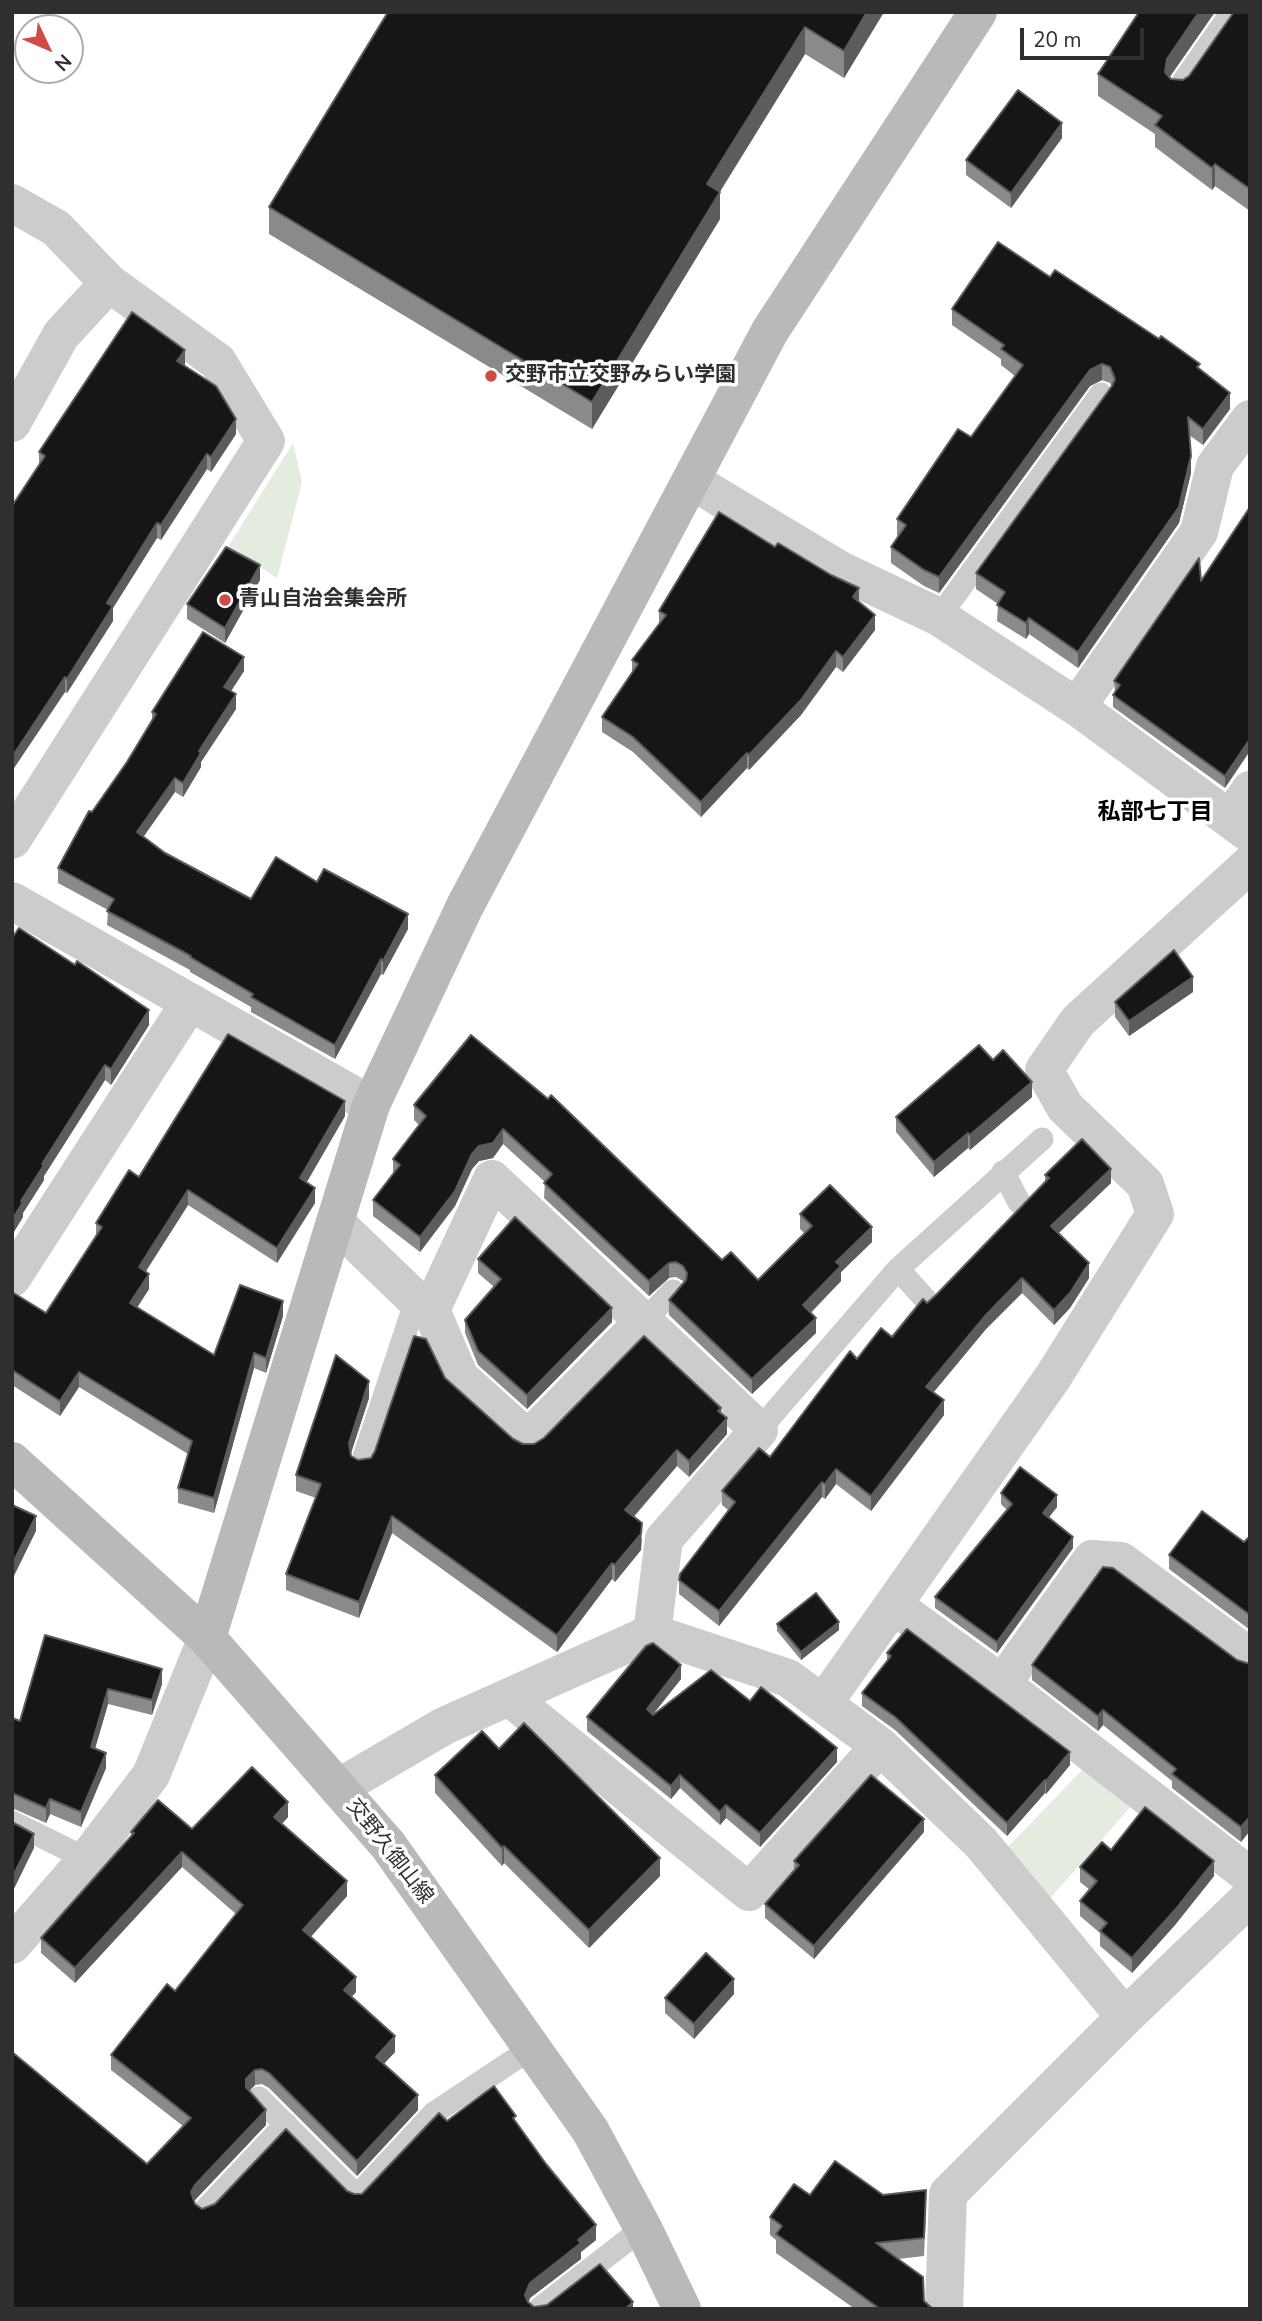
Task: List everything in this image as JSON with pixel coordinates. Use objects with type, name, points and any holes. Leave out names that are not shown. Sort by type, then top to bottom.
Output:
[{"type":"street","points":[[12,1945],[87,1859],[151,1775],[207,1638],[371,1105],[465,906],[770,331],[978,12]]},
{"type":"street","points":[[12,203],[56,228],[109,283],[218,362],[266,440],[12,840]]},
{"type":"street","points":[[12,423],[61,335],[109,283]]},
{"type":"street","points":[[1077,707],[1199,532],[1215,466],[1250,419]]},
{"type":"street","points":[[692,481],[842,571],[939,617],[1243,814]]},
{"type":"street","points":[[823,1704],[1053,1377],[1155,1214],[1145,1185],[1065,1107],[1044,1070],[1078,1021],[1250,864]]},
{"type":"street","points":[[12,901],[371,1105]]},
{"type":"street","points":[[12,1278],[190,1002]]},
{"type":"street","points":[[424,1305],[492,1179],[759,1430],[664,1539],[652,1633]]},
{"type":"street","points":[[335,1222],[424,1305],[460,1378],[528,1439],[644,1321]]},
{"type":"street","name":"交野久御山線","points":[[12,1461],[207,1638],[388,1845],[590,2130],[643,2228],[682,2309]]},
{"type":"street","points":[[1002,1684],[1093,1559],[1121,1561],[1250,1657]]},
{"type":"street","points":[[893,1605],[1002,1684],[1250,1876]]},
{"type":"street","points":[[338,1788],[444,1726],[652,1633],[788,1678],[880,1746],[981,1843],[1125,2017]]},
{"type":"street","points":[[509,1697],[749,1892],[880,1746]]},
{"type":"street","points":[[944,2309],[948,2194],[1250,1897]]},
{"type":"lane","points":[[1178,89],[1232,12]]},
{"type":"lane","points":[[939,617],[1101,394]]},
{"type":"lane","points":[[759,1430],[898,1269],[1042,1139]]},
{"type":"lane","points":[[1003,1172],[1019,1202]]},
{"type":"lane","points":[[898,1269],[926,1300]]},
{"type":"lane","points":[[644,1321],[673,1291]]},
{"type":"lane","points":[[362,1463],[424,1305]]},
{"type":"lane","points":[[12,1822],[87,1859]]},
{"type":"lane","points":[[259,2098],[357,2196],[434,2113],[532,2048]]},
{"type":"lane","points":[[205,2210],[286,2124]]},
{"type":"lane","points":[[539,2309],[643,2228]]},
{"type":"shaded area","points":[[293,443],[302,482],[277,578],[228,547]]},
{"type":"shaded area","points":[[1085,1767],[1133,1804],[1047,1902],[1005,1850]]},
{"type":"building","points":[[388,12],[867,12],[844,51],[805,27],[707,184],[720,192],[592,402],[269,207]]},
{"type":"building","points":[[1139,12],[1199,12],[1167,59],[1165,72],[1171,79],[1183,80],[1189,76],[1234,12],[1250,12],[1250,189],[1215,164],[1212,168],[1155,125],[1162,116],[1098,74]]},
{"type":"building","points":[[1018,90],[1062,123],[1011,193],[966,160]]},
{"type":"building","points":[[998,242],[1050,277],[1055,270],[1159,339],[1161,336],[1200,364],[1197,367],[1230,393],[1203,429],[1188,417],[1191,456],[1179,507],[1078,652],[1029,618],[1026,623],[997,605],[1005,592],[976,573],[1112,386],[1115,379],[1110,367],[1102,364],[1090,370],[939,577],[891,547],[906,525],[897,519],[958,429],[971,437],[1023,365],[1001,349],[1004,345],[952,309]]},
{"type":"building","points":[[132,312],[185,350],[177,361],[216,386],[236,419],[211,457],[207,454],[161,525],[157,523],[107,603],[113,606],[67,679],[65,677],[12,757],[12,506],[45,456],[39,452]]},
{"type":"building","points":[[1250,507],[1250,739],[1225,776],[1113,695],[1120,685],[1114,681],[1199,558],[1201,581]]},
{"type":"building","points":[[719,512],[775,547],[778,543],[831,575],[859,588],[853,597],[875,615],[843,657],[836,651],[801,700],[701,802],[633,737],[602,717],[638,664],[632,660],[666,615],[659,611]]},
{"type":"building","name":"青山自治会集会所","points":[[226,547],[260,565],[225,628],[187,604]]},
{"type":"building","points":[[203,632],[244,657],[224,687],[236,694],[199,751],[201,753],[183,783],[175,778],[137,832],[165,853],[251,899],[276,857],[317,882],[324,869],[408,914],[335,1045],[251,997],[253,994],[191,956],[107,911],[114,899],[58,868],[89,811],[92,812],[127,762],[156,714],[152,712]]},
{"type":"building","points":[[19,928],[75,965],[77,961],[149,1010],[111,1069],[105,1065],[42,1164],[44,1165],[12,1220],[12,938]]},
{"type":"building","points":[[1174,950],[1193,977],[1129,1021],[1115,1002]]},
{"type":"building","points":[[228,1034],[345,1101],[300,1178],[315,1188],[277,1248],[188,1190],[139,1267],[149,1274],[130,1303],[214,1355],[240,1285],[283,1301],[266,1358],[254,1353],[214,1498],[178,1488],[192,1441],[79,1372],[60,1401],[12,1370],[12,1292],[46,1313],[102,1227],[96,1223],[129,1170],[139,1177]]},
{"type":"building","points":[[471,1035],[548,1099],[551,1095],[722,1260],[731,1252],[758,1280],[812,1226],[800,1214],[830,1185],[872,1227],[836,1262],[841,1266],[803,1305],[816,1318],[752,1379],[669,1300],[686,1280],[687,1273],[683,1266],[676,1262],[669,1263],[649,1281],[544,1183],[552,1174],[503,1129],[493,1143],[479,1146],[472,1154],[455,1191],[420,1237],[373,1200],[400,1165],[393,1159],[426,1116],[414,1105]]},
{"type":"building","points":[[979,1045],[993,1060],[1003,1050],[1032,1082],[934,1162],[896,1117]]},
{"type":"building","points":[[1082,1139],[1111,1169],[1051,1226],[1089,1263],[1070,1293],[1054,1310],[1022,1278],[986,1315],[926,1387],[944,1400],[871,1496],[836,1469],[825,1484],[822,1482],[719,1611],[679,1580],[680,1574],[735,1502],[722,1491],[759,1448],[770,1457],[850,1351],[857,1359],[881,1328],[892,1337],[923,1299],[927,1303],[936,1295],[1049,1178],[1045,1175]]},
{"type":"building","points":[[515,1217],[612,1308],[527,1395],[478,1351],[465,1320],[501,1279],[478,1259]]},
{"type":"building","points":[[414,1336],[426,1339],[445,1378],[513,1439],[523,1444],[534,1444],[544,1438],[644,1336],[721,1408],[718,1411],[727,1418],[689,1461],[677,1450],[625,1510],[642,1523],[641,1534],[615,1565],[612,1563],[557,1635],[392,1516],[359,1602],[286,1574],[321,1484],[296,1475],[336,1355],[369,1381],[349,1443],[351,1456],[358,1460],[371,1458]]},
{"type":"building","points":[[1020,1467],[1057,1495],[1043,1513],[1073,1537],[997,1642],[935,1597],[1012,1504],[1001,1493]]},
{"type":"building","points":[[12,1505],[36,1516],[12,1565]]},
{"type":"building","points":[[1202,1511],[1244,1542],[1250,1536],[1250,1615],[1169,1555]]},
{"type":"building","points":[[1103,1567],[1113,1568],[1237,1660],[1250,1664],[1250,1819],[1241,1827],[1172,1774],[1176,1769],[1103,1710],[1098,1716],[1032,1665]]},
{"type":"building","points":[[816,1593],[839,1622],[801,1652],[777,1624]]},
{"type":"building","points":[[907,1629],[1070,1752],[1007,1823],[895,1717],[862,1693],[891,1656],[887,1653]]},
{"type":"building","points":[[45,1635],[162,1669],[152,1700],[108,1689],[91,1747],[106,1753],[81,1812],[50,1799],[46,1808],[12,1793],[12,1718],[20,1721]]},
{"type":"building","points":[[653,1643],[681,1665],[647,1709],[653,1715],[711,1670],[750,1701],[761,1687],[837,1748],[760,1833],[726,1805],[720,1812],[680,1775],[671,1786],[587,1717],[646,1646]]},
{"type":"building","points":[[524,1723],[660,1858],[589,1930],[504,1846],[502,1848],[435,1775],[482,1731],[499,1749]]},
{"type":"building","points":[[252,1767],[288,1802],[274,1817],[347,1881],[303,1930],[356,1977],[344,1990],[395,2036],[376,2057],[418,2095],[357,2161],[269,2073],[262,2069],[255,2070],[246,2079],[246,2087],[266,2110],[195,2185],[191,2192],[195,2204],[202,2209],[215,2204],[286,2129],[347,2191],[362,2194],[439,2113],[447,2121],[494,2086],[546,2164],[596,2225],[578,2240],[581,2243],[530,2283],[525,2295],[528,2302],[534,2307],[547,2305],[600,2264],[633,2302],[625,2309],[12,2309],[12,2052],[147,2164],[191,2118],[111,2055],[167,1984],[175,1991],[243,1905],[182,1852],[75,1968],[41,1938],[134,1833],[131,1832],[158,1800],[192,1829]]},
{"type":"building","points":[[871,1775],[924,1819],[814,1946],[765,1904],[799,1865],[794,1861]]},
{"type":"building","points":[[1145,1807],[1214,1861],[1132,1958],[1100,1931],[1107,1923],[1080,1901],[1097,1881],[1080,1867],[1102,1842],[1111,1850]]},
{"type":"building","points":[[12,1822],[34,1834],[12,1878]]},
{"type":"building","points":[[706,1953],[734,1979],[694,2024],[665,1998]]},
{"type":"building","points":[[835,2161],[883,2195],[926,2190],[924,2238],[876,2243],[923,2277],[924,2301],[933,2309],[880,2309],[776,2234],[782,2226],[770,2217],[794,2184],[810,2195]]},
{"type":"place","name":"交野市立交野みらい学園","points":[[491,376]]},
{"type":"place","name":"青山自治会集会所","points":[[225,600]]},
{"type":"district","name":"私部七丁目","points":[[1155,813]]}]
